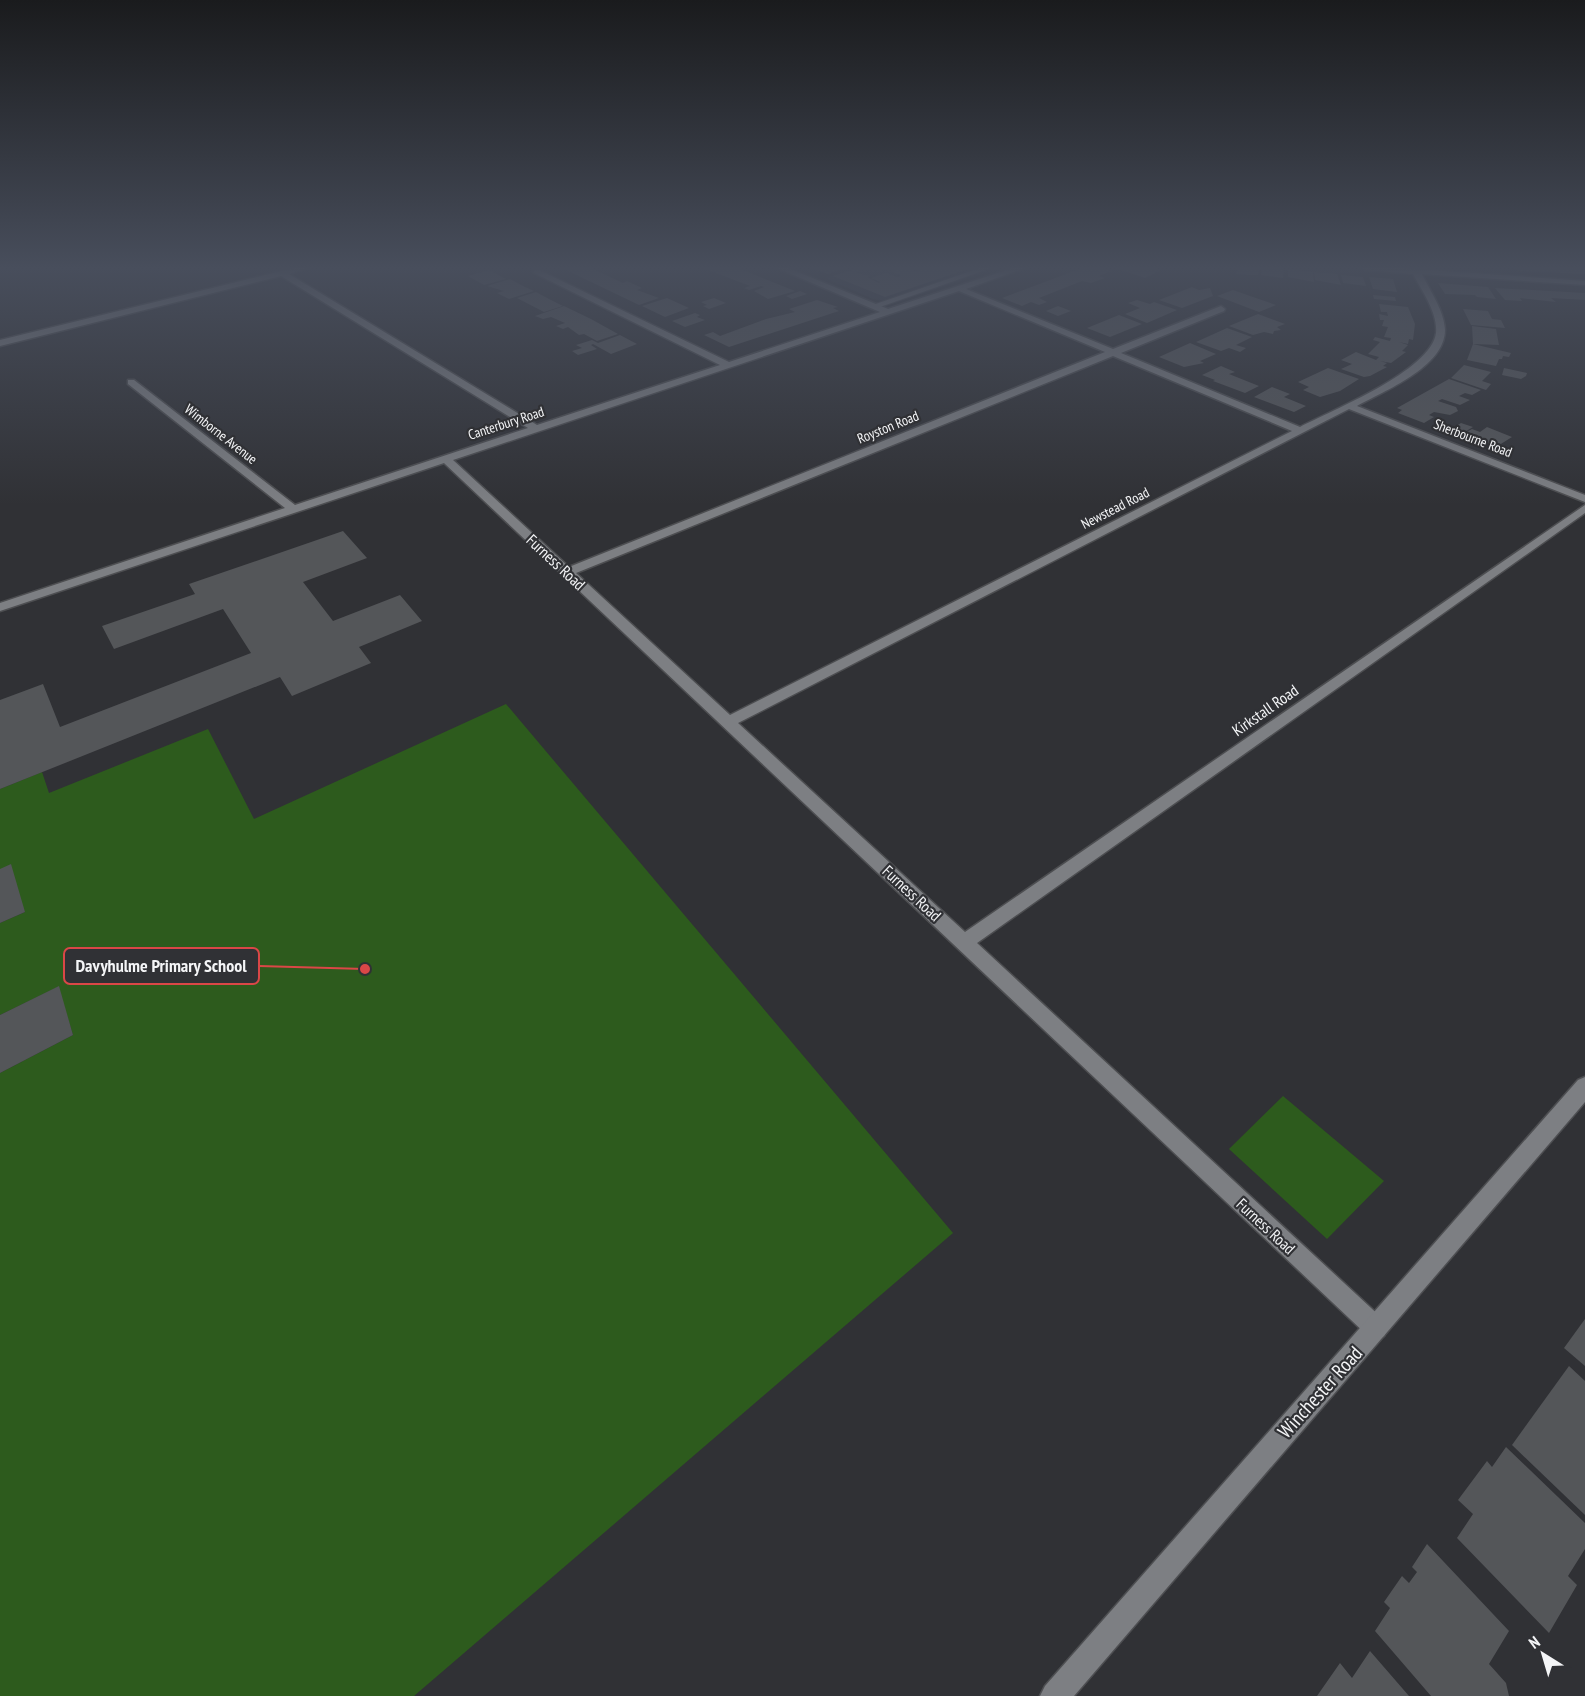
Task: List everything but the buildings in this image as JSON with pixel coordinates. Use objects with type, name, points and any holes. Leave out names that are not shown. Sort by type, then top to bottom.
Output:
[{"type":"street","points":[[403,347],[536,429]]},
{"type":"street","points":[[692,347],[730,366]]},
{"type":"street","name":"Canterbury Road","points":[[0,607],[787,347]]},
{"type":"street","points":[[1101,347],[1299,430]]},
{"type":"street","name":"Royston Road","points":[[567,572],[1125,347]]},
{"type":"street","name":"Newstead Road","points":[[728,722],[1403,378],[1434,353],[1437,347]]},
{"type":"street","name":"Wimborne Avenue","points":[[131,382],[293,509]]},
{"type":"street","name":"Sherbourne Road","points":[[1349,406],[1585,499]]},
{"type":"street","name":"Furness Road","points":[[447,459],[1376,1328]]},
{"type":"street","name":"Kirkstall Road","points":[[965,942],[1585,508]]},
{"type":"street","name":"Winchester Road","points":[[1055,1696],[1159,1573],[1585,1088]]},
{"type":"green space","points":[[506,704],[953,1233],[414,1696],[0,1696],[0,1073],[73,1035],[58,987],[0,1015],[0,923],[25,912],[0,869],[0,789],[42,772],[49,793],[208,729],[254,819]]},
{"type":"green space","points":[[1283,1096],[1384,1181],[1327,1239],[1229,1149]]},
{"type":"place","name":"Davyhulme Primary School","points":[[365,969]]}]
